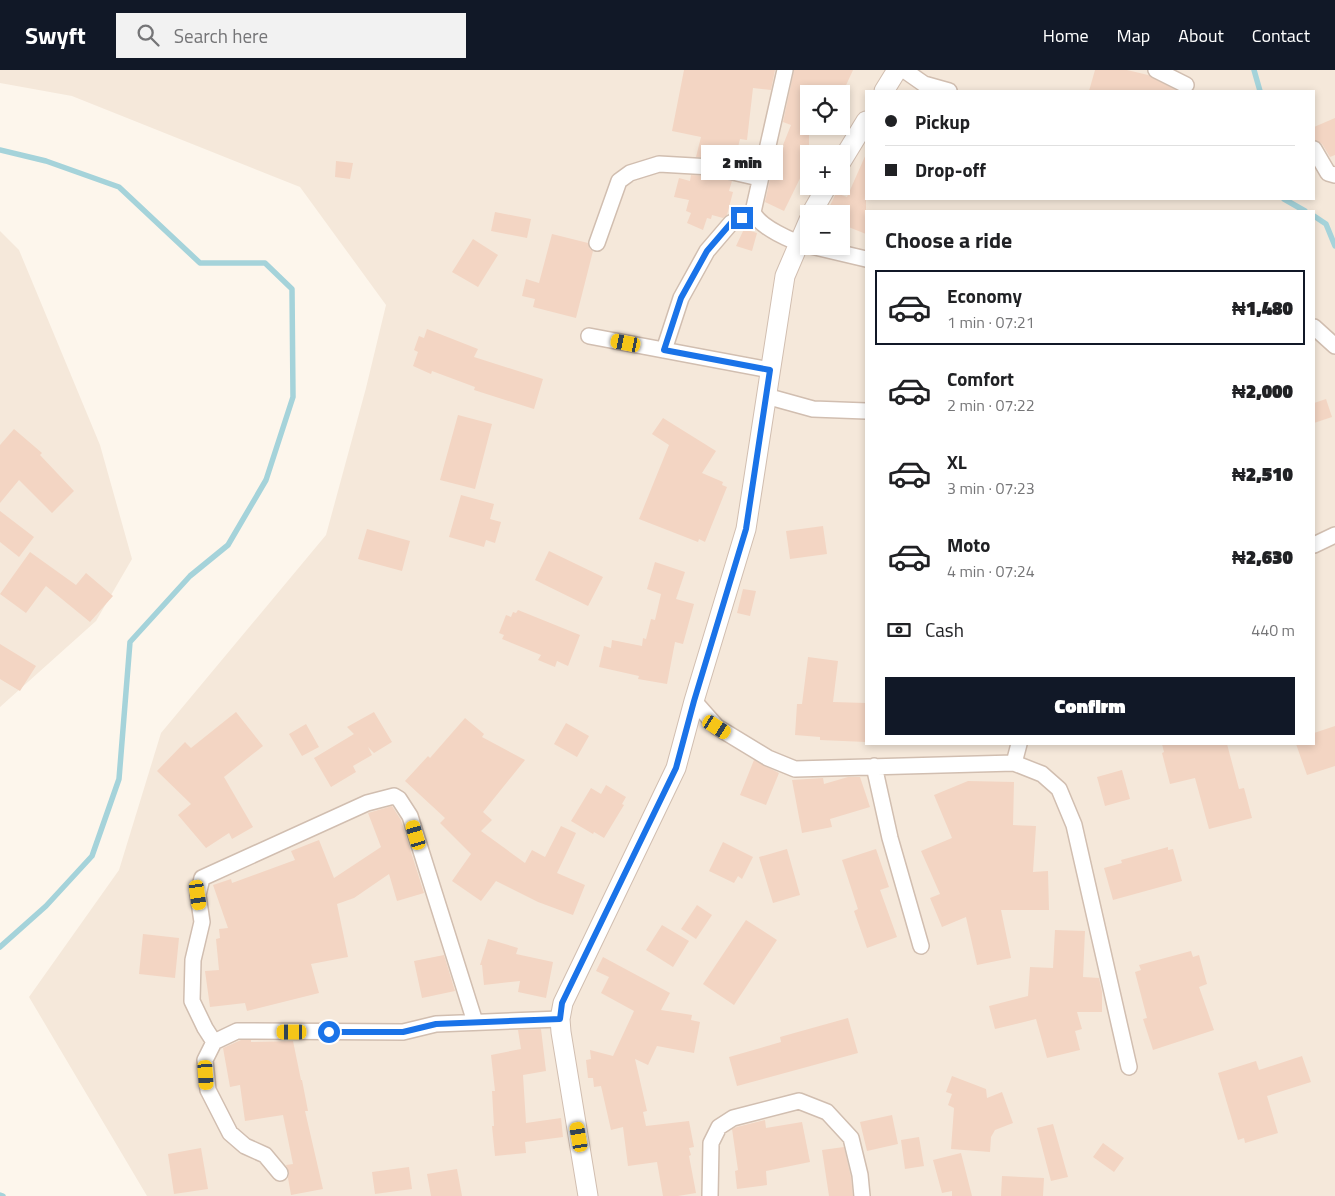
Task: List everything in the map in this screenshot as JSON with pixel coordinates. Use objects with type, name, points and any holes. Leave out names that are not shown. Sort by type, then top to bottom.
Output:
[{"type":"street","points":[[785,70],[753,212],[756,218],[763,224],[800,242]]},
{"type":"street","points":[[885,90],[897,70]]},
{"type":"street","points":[[904,70],[924,84],[946,90]]},
{"type":"street","points":[[1156,70],[1186,85]]},
{"type":"street","points":[[850,147],[865,123]]},
{"type":"street","points":[[1315,151],[1328,174],[1335,176]]},
{"type":"street","points":[[597,243],[619,181],[630,172],[659,164],[711,167],[760,178]]},
{"type":"street","points":[[664,350],[681,298],[707,251],[731,223],[753,212]]},
{"type":"street","points":[[588,1196],[560,1019],[562,1003],[676,768],[694,701],[746,529],[785,276],[800,254]]},
{"type":"street","points":[[849,255],[865,259]]},
{"type":"street","points":[[1315,328],[1335,346]]},
{"type":"street","points":[[589,336],[770,370]]},
{"type":"street","points":[[766,396],[813,409],[865,411]]},
{"type":"street","points":[[1315,545],[1335,535]]},
{"type":"street","points":[[694,701],[717,727],[768,758],[795,769],[1014,763],[1042,774],[1059,789],[1074,825],[1129,1066]]},
{"type":"street","points":[[1014,763],[1018,745]]},
{"type":"street","points":[[874,766],[890,838],[921,946]]},
{"type":"street","points":[[214,1042],[192,1001],[193,960],[202,922],[198,895],[202,878],[367,803],[394,796],[410,816],[475,1022]]},
{"type":"street","points":[[280,1173],[265,1154],[245,1146],[230,1133],[208,1090],[205,1060],[214,1042],[237,1032],[403,1032],[436,1024],[560,1019]]},
{"type":"street","points":[[710,1196],[711,1143],[719,1128],[733,1118],[799,1101],[826,1112],[851,1138],[860,1175],[862,1196]]},
{"type":"shaded area","points":[[0,70],[1335,70],[1335,1196],[147,1196],[29,997],[119,870],[161,733],[326,535],[366,388],[386,305],[300,187],[72,96],[0,83]]},
{"type":"shaded area","points":[[0,231],[19,250],[100,445],[132,559],[96,621],[0,707]]},
{"type":"building","points":[[684,70],[775,70],[771,90],[753,88],[747,140],[740,139],[734,163],[713,158],[696,157],[701,137],[672,131]]},
{"type":"building","points":[[794,70],[853,70],[846,85],[800,85],[800,135],[809,135],[809,145],[800,145],[800,178],[784,211],[765,202],[772,170],[784,146],[791,125],[783,122]]},
{"type":"building","points":[[1095,70],[1127,70],[1148,75],[1176,90],[1089,90]]},
{"type":"building","points":[[1335,118],[1335,155],[1330,157],[1322,144],[1315,140],[1315,127]]},
{"type":"building","points":[[865,156],[865,234],[850,228],[850,205],[830,205],[835,195],[847,197],[850,195],[850,190]]},
{"type":"building","points":[[336,161],[353,163],[350,179],[335,177]]},
{"type":"building","points":[[691,175],[710,176],[732,181],[729,191],[733,192],[727,215],[723,218],[712,215],[711,219],[707,218],[703,230],[687,223],[691,213],[686,211],[689,200],[674,197],[679,178],[690,181]]},
{"type":"building","points":[[495,212],[531,219],[527,238],[491,231]]},
{"type":"building","points":[[744,229],[757,233],[752,251],[736,246]]},
{"type":"building","points":[[552,234],[588,243],[593,251],[576,318],[533,307],[535,299],[522,296],[526,279],[539,283]]},
{"type":"building","points":[[473,239],[498,255],[478,287],[452,272]]},
{"type":"building","points":[[427,329],[478,349],[474,357],[543,379],[534,409],[474,390],[475,387],[432,371],[431,374],[413,366],[418,352],[414,350],[419,336],[424,338]]},
{"type":"building","points":[[1326,399],[1332,417],[1315,423],[1315,403]]},
{"type":"building","points":[[458,415],[492,424],[475,489],[440,480]]},
{"type":"building","points":[[663,418],[716,451],[702,473],[723,482],[722,485],[727,487],[705,542],[699,539],[698,542],[639,519],[669,445],[652,434]]},
{"type":"building","points":[[14,429],[42,453],[40,455],[74,491],[52,513],[19,480],[0,503],[0,445]]},
{"type":"building","points":[[461,495],[494,504],[490,519],[501,522],[495,543],[486,540],[484,547],[449,537]]},
{"type":"building","points":[[0,511],[34,537],[19,557],[0,542]]},
{"type":"building","points":[[823,526],[827,554],[790,559],[786,531]]},
{"type":"building","points":[[367,529],[410,541],[402,571],[358,559]]},
{"type":"building","points":[[549,551],[603,577],[588,606],[535,580]]},
{"type":"building","points":[[30,552],[76,585],[86,573],[113,596],[90,622],[46,586],[26,613],[0,594]]},
{"type":"building","points":[[655,562],[685,572],[676,599],[694,604],[683,644],[675,642],[667,684],[638,679],[639,676],[599,667],[604,646],[611,648],[612,640],[642,646],[643,638],[646,639],[651,619],[655,620],[661,594],[647,589]]},
{"type":"building","points":[[743,589],[756,591],[750,616],[737,613]]},
{"type":"building","points":[[518,610],[580,635],[568,666],[557,661],[555,667],[538,660],[541,655],[502,639],[504,635],[499,633],[506,615],[511,617],[513,612],[516,613]]},
{"type":"building","points":[[0,644],[36,666],[20,691],[0,679]]},
{"type":"building","points":[[808,657],[838,661],[833,702],[865,703],[865,742],[820,740],[820,737],[795,735],[797,704],[802,704]]},
{"type":"building","points":[[236,712],[263,746],[224,777],[253,827],[232,839],[229,833],[206,848],[178,815],[191,804],[157,771],[185,742],[191,748]]},
{"type":"building","points":[[374,712],[392,742],[374,753],[368,747],[372,755],[353,766],[356,772],[331,787],[314,758],[354,734],[347,727]]},
{"type":"building","points":[[465,718],[484,734],[482,737],[525,760],[483,812],[492,820],[481,831],[525,863],[532,850],[545,857],[561,826],[576,833],[557,873],[585,885],[573,915],[538,902],[496,881],[481,901],[452,881],[471,854],[440,823],[445,818],[405,781],[428,756],[430,758]]},
{"type":"building","points":[[566,723],[589,736],[577,757],[554,744]]},
{"type":"building","points":[[306,724],[319,747],[302,756],[289,734]]},
{"type":"building","points":[[1335,726],[1335,766],[1307,775],[1296,745],[1315,745],[1315,733]]},
{"type":"building","points":[[1162,745],[1227,745],[1239,789],[1244,788],[1252,818],[1209,829],[1195,778],[1170,784],[1162,753],[1164,752]]},
{"type":"building","points":[[754,760],[779,773],[766,805],[740,795]]},
{"type":"building","points":[[1122,770],[1130,799],[1105,806],[1097,777]]},
{"type":"building","points":[[848,777],[860,777],[870,807],[830,819],[832,827],[802,833],[792,780],[823,778],[824,784]]},
{"type":"building","points":[[968,781],[1014,782],[1013,825],[1036,826],[1033,872],[1048,871],[1049,910],[1001,910],[1011,958],[977,965],[966,917],[942,927],[930,898],[940,894],[921,851],[952,838],[934,795]]},
{"type":"building","points":[[606,785],[626,797],[622,804],[624,805],[604,838],[571,821],[591,788],[601,794]]},
{"type":"building","points":[[392,806],[401,820],[424,893],[397,901],[389,874],[354,898],[337,904],[348,957],[311,964],[319,993],[247,1011],[245,1003],[210,1007],[205,971],[219,970],[216,939],[220,938],[219,929],[228,928],[213,885],[231,879],[232,883],[295,860],[291,851],[319,840],[334,878],[381,847],[368,813]]},
{"type":"building","points":[[723,842],[753,857],[742,879],[738,876],[734,883],[709,871]]},
{"type":"building","points":[[1168,847],[1168,850],[1173,849],[1182,881],[1113,900],[1104,868],[1122,863],[1121,860]]},
{"type":"building","points":[[787,849],[800,895],[773,903],[759,857]]},
{"type":"building","points":[[876,849],[889,887],[880,890],[897,937],[867,948],[854,911],[858,909],[842,860]]},
{"type":"building","points":[[697,905],[712,915],[696,939],[681,929]]},
{"type":"building","points":[[746,920],[777,940],[734,1005],[703,984]]},
{"type":"building","points":[[662,925],[689,941],[673,967],[646,950]]},
{"type":"building","points":[[1055,930],[1085,931],[1083,977],[1099,978],[1102,992],[1102,1012],[1077,1012],[1082,1029],[1075,1031],[1080,1050],[1047,1058],[1036,1019],[995,1029],[989,1006],[1028,996],[1030,967],[1053,968]]},
{"type":"building","points":[[143,934],[179,938],[175,978],[139,974]]},
{"type":"building","points":[[488,939],[518,948],[516,954],[553,962],[546,998],[518,992],[520,981],[484,985],[482,965],[480,965]]},
{"type":"building","points":[[1191,951],[1193,957],[1199,955],[1207,984],[1199,987],[1214,1030],[1153,1050],[1143,1019],[1147,1018],[1135,972],[1141,970],[1139,965]]},
{"type":"building","points":[[444,955],[455,991],[422,998],[414,961]]},
{"type":"building","points":[[603,957],[670,993],[661,1010],[692,1015],[691,1020],[700,1022],[694,1053],[657,1046],[648,1065],[635,1059],[647,1111],[643,1112],[646,1126],[689,1121],[694,1147],[689,1148],[691,1155],[689,1156],[696,1193],[663,1196],[657,1162],[628,1166],[623,1127],[611,1130],[601,1086],[594,1087],[593,1078],[588,1078],[586,1060],[591,1059],[590,1050],[613,1056],[634,1011],[601,993],[609,977],[596,971]]},
{"type":"building","points":[[848,1018],[858,1053],[737,1086],[729,1057],[781,1042],[780,1037]]},
{"type":"building","points":[[541,1029],[546,1071],[523,1075],[526,1123],[561,1118],[563,1137],[525,1142],[526,1153],[495,1156],[492,1126],[494,1126],[492,1091],[495,1091],[491,1055],[521,1049],[518,1030]]},
{"type":"building","points":[[241,1040],[251,1040],[251,1042],[293,1041],[308,1111],[305,1111],[323,1189],[291,1195],[288,1178],[289,1172],[286,1165],[293,1164],[283,1115],[245,1121],[240,1085],[230,1087],[223,1048]]},
{"type":"building","points":[[1302,1056],[1311,1082],[1267,1096],[1278,1133],[1245,1143],[1244,1138],[1238,1140],[1218,1073],[1256,1061],[1259,1070]]},
{"type":"building","points":[[952,1076],[986,1089],[987,1098],[1002,1092],[1013,1123],[995,1130],[991,1137],[990,1152],[951,1149],[954,1108],[948,1105],[952,1094],[946,1092]]},
{"type":"building","points":[[892,1115],[898,1144],[867,1151],[860,1122]]},
{"type":"building","points":[[765,1120],[766,1128],[802,1122],[810,1162],[766,1171],[767,1185],[737,1189],[735,1171],[738,1170],[732,1129]]},
{"type":"building","points":[[1053,1124],[1068,1177],[1051,1181],[1037,1128]]},
{"type":"building","points":[[919,1137],[924,1166],[905,1169],[901,1140]]},
{"type":"building","points":[[1103,1143],[1124,1158],[1114,1172],[1093,1157]]},
{"type":"building","points":[[844,1147],[853,1196],[829,1196],[822,1150]]},
{"type":"building","points":[[201,1148],[208,1189],[174,1194],[168,1154]]},
{"type":"building","points":[[961,1153],[972,1196],[952,1196],[952,1191],[942,1193],[933,1160]]},
{"type":"building","points":[[409,1167],[412,1189],[375,1194],[372,1172]]},
{"type":"building","points":[[457,1169],[462,1196],[431,1196],[427,1174]]},
{"type":"building","points":[[1002,1176],[1044,1178],[1043,1196],[1001,1196]]},
{"type":"waterway","points":[[1254,70],[1260,90]]},
{"type":"waterway","points":[[0,150],[46,161],[119,187],[200,263],[265,263],[292,289],[293,397],[266,480],[228,545],[190,576],[130,642],[119,779],[92,856],[46,906],[0,947]]},
{"type":"waterway","points":[[1286,200],[1303,210]]},
{"type":"waterway","points":[[1315,217],[1326,224],[1335,246]]},
{"type":"route","points":[[329,1032],[403,1032],[436,1024],[560,1019],[562,1003],[676,768],[694,701],[746,529],[770,370],[664,350],[681,298],[707,251],[731,223],[742,218]]}]
